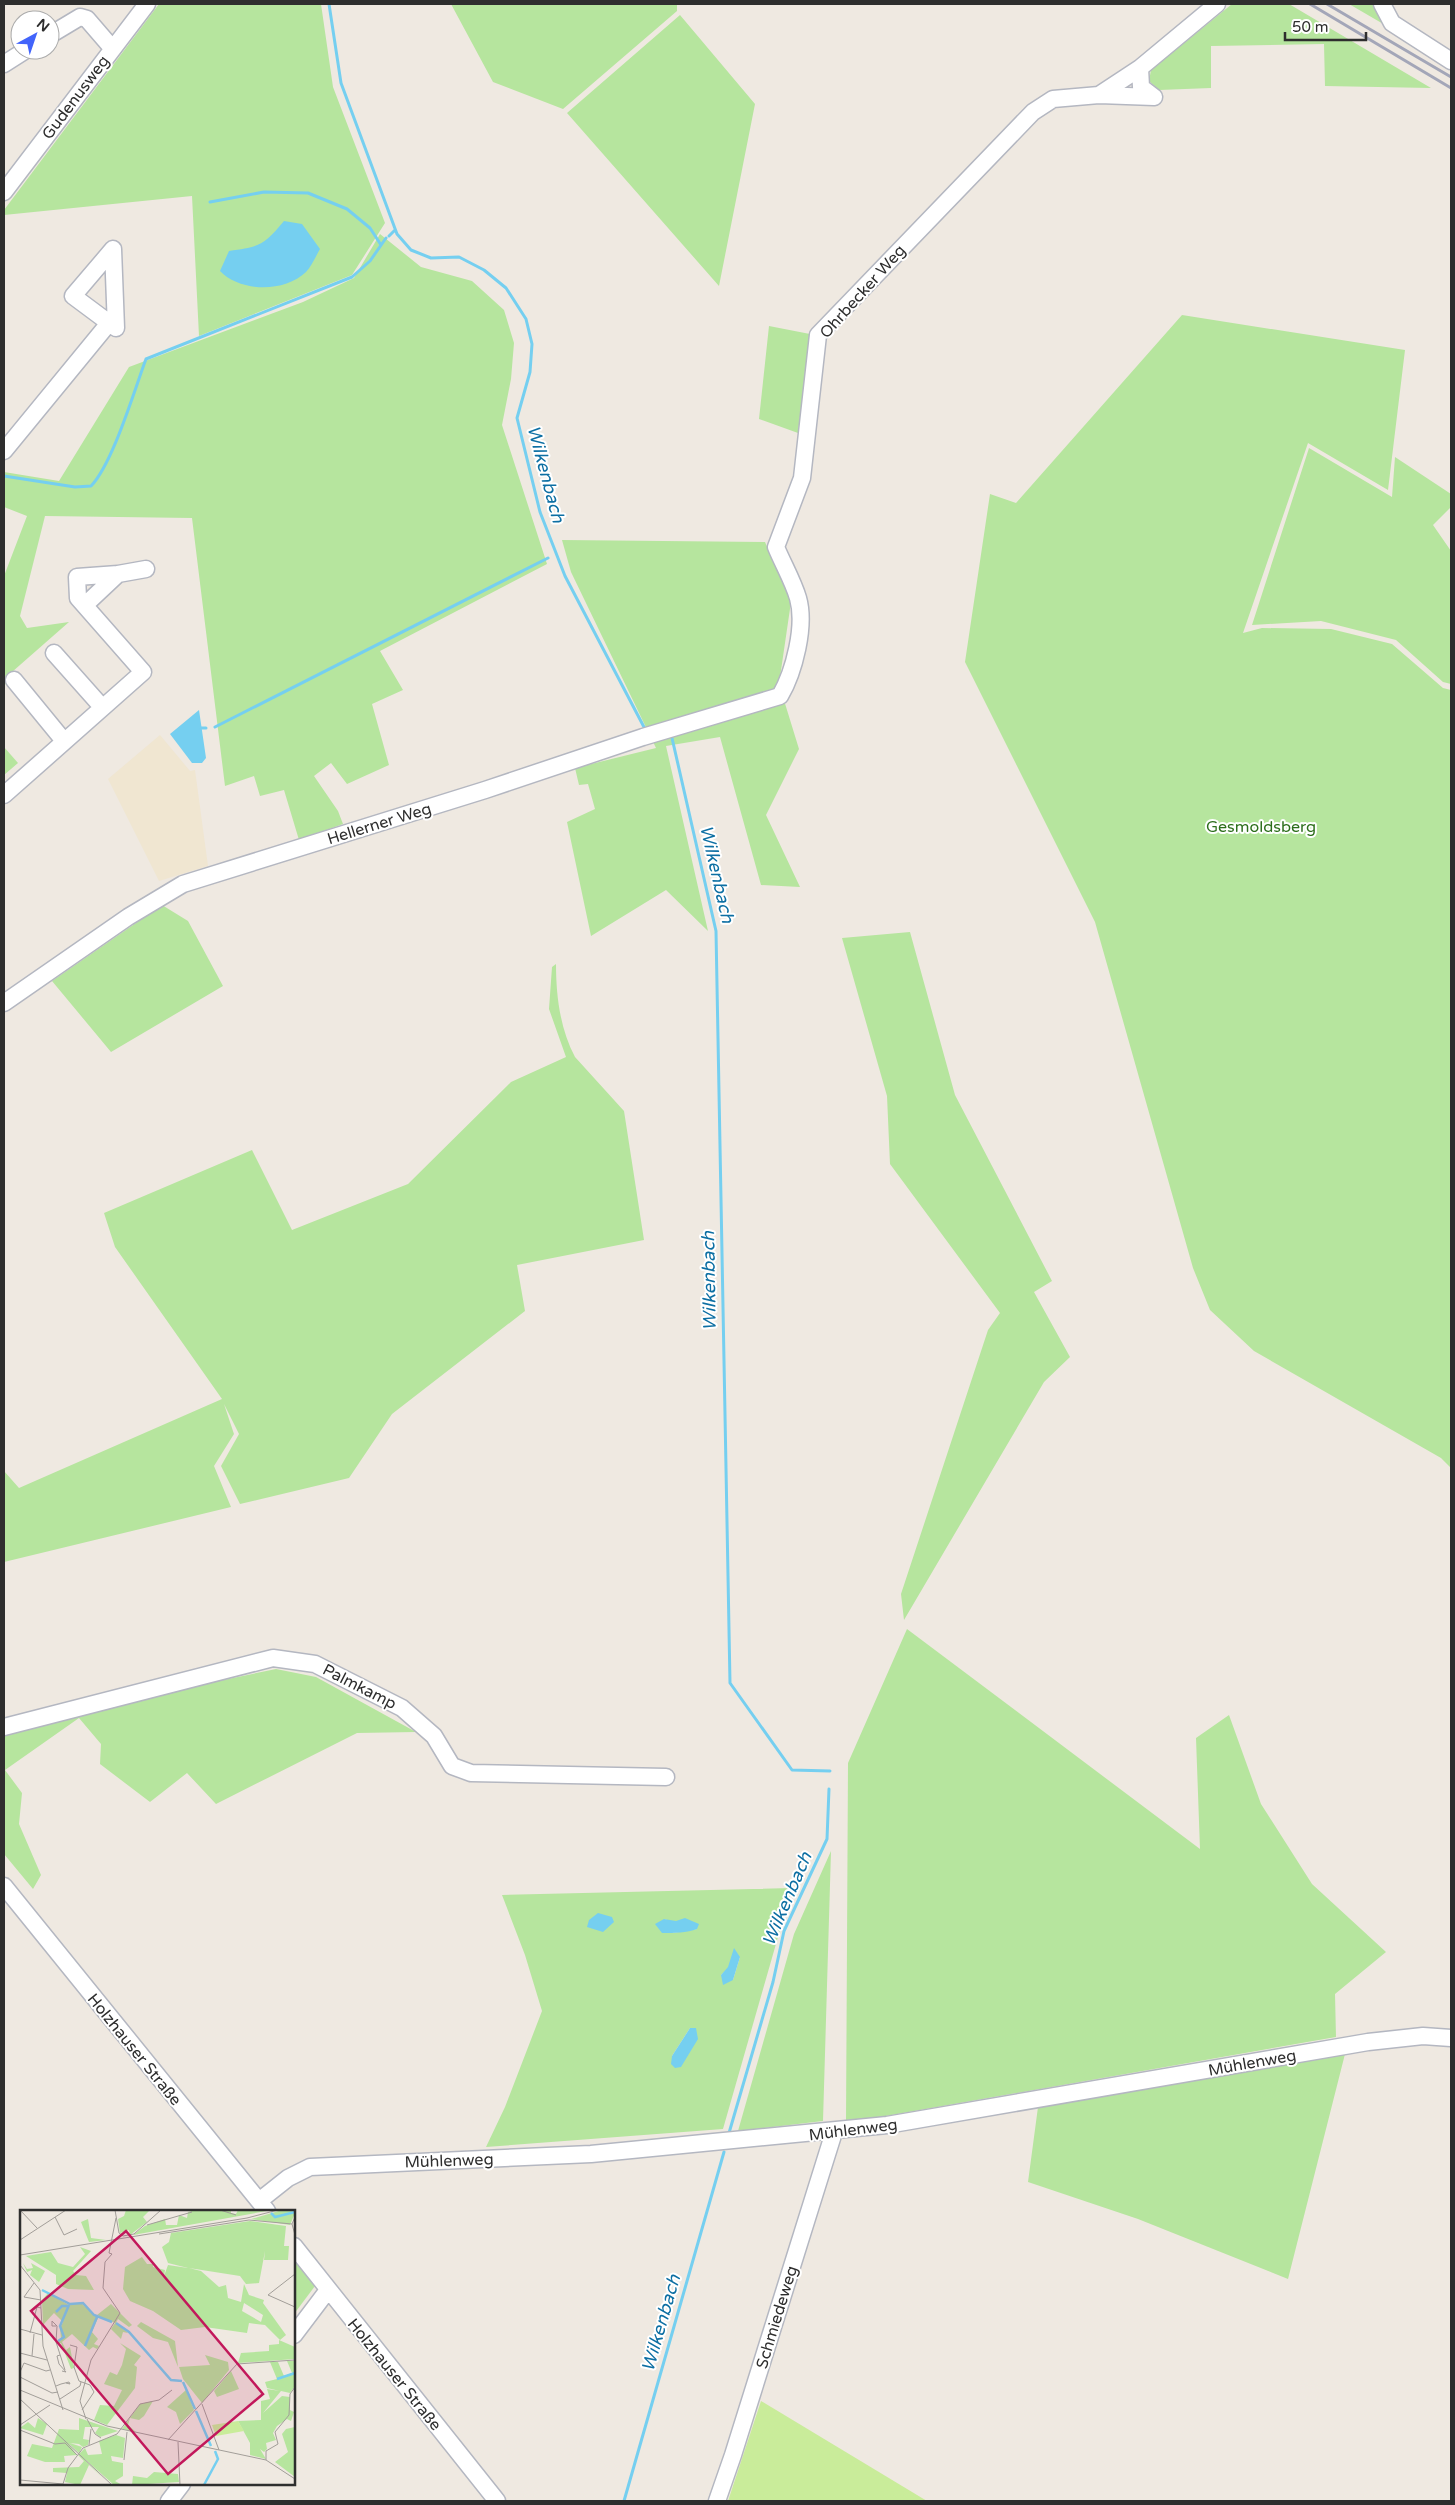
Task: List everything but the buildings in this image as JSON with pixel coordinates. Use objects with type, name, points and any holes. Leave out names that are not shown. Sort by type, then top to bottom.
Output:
[{"type":"street","name":"Gudenusweg","points":[[4,192],[147,4]]},
{"type":"street","name":"Ohrbecker Weg","points":[[1099,95],[1140,68],[1217,4]]},
{"type":"street","points":[[1382,4],[1392,23],[1451,61]]},
{"type":"street","points":[[60,29],[80,17],[87,19],[112,48]]},
{"type":"street","name":"Ohrbecker Weg","points":[[780,696],[787,683],[796,650],[801,612],[797,596],[776,547],[802,478],[818,335],[1034,112],[1053,100],[1099,95],[1154,98],[1141,87],[1140,68]]},
{"type":"street","points":[[4,450],[109,323]]},
{"type":"street","points":[[4,795],[143,672],[78,598],[77,577],[118,574],[146,569]]},
{"type":"street","points":[[85,605],[118,574]]},
{"type":"street","points":[[54,653],[102,708]]},
{"type":"street","points":[[14,680],[64,741]]},
{"type":"street","name":"Hellerner Weg","points":[[4,1003],[128,917],[183,884],[485,790],[643,737],[780,696]]},
{"type":"street","name":"Palmkamp","points":[[4,1727],[273,1658],[315,1664],[402,1708],[434,1736],[452,1766],[471,1773],[666,1777]]},
{"type":"street","name":"Holzhauser Straße","points":[[4,1886],[263,2206]]},
{"type":"street","name":"Mühlenweg","points":[[263,2206],[288,2178],[310,2167],[590,2154],[834,2132],[897,2124],[1368,2042],[1423,2036],[1451,2038]]},
{"type":"street","name":"Schmiedeweg","points":[[717,2501],[734,2455],[834,2132]]},
{"type":"street","name":"Holzhauser Straße","points":[[295,2247],[497,2501]]},
{"type":"street","points":[[295,2335],[328,2290]]},
{"type":"street","points":[[169,2501],[181,2485]]},
{"type":"shaded area","points":[[160,735],[190,771],[195,770],[208,866],[159,881],[108,779]]},
{"type":"green space","points":[[159,4],[321,4],[333,87],[385,223],[352,275],[199,336],[192,196],[4,215],[4,210]]},
{"type":"green space","points":[[451,4],[677,4],[677,11],[563,109],[493,82]]},
{"type":"green space","points":[[1232,4],[1289,4],[1431,88],[1325,86],[1324,44],[1211,46],[1211,88],[1159,90],[1149,81],[1151,70]]},
{"type":"green space","points":[[1349,4],[1376,4],[1385,25]]},
{"type":"green space","points":[[680,15],[755,104],[719,286],[567,113]]},
{"type":"green space","points":[[380,234],[421,267],[472,281],[504,310],[514,343],[511,379],[502,425],[547,564],[380,651],[403,690],[372,704],[389,765],[347,784],[331,763],[314,776],[338,811],[343,824],[299,840],[284,790],[260,796],[254,776],[225,786],[192,518],[45,516],[20,616],[27,628],[69,622],[12,672],[4,687],[4,576],[27,516],[4,507],[4,472],[59,481],[129,367],[303,302],[354,278]]},
{"type":"green space","name":"Gesmoldsberg","points":[[1182,315],[1405,350],[1388,490],[1308,443],[1243,633],[1262,628],[1331,629],[1392,644],[1443,688],[1451,690],[1451,1468],[1441,1458],[1254,1351],[1210,1310],[1193,1268],[1095,922],[965,662],[990,494],[1016,503]]},
{"type":"green space","points":[[769,326],[810,334],[798,433],[759,419]]},
{"type":"green space","points":[[1309,448],[1392,497],[1395,457],[1451,494],[1451,507],[1433,525],[1451,551],[1451,684],[1443,682],[1396,640],[1321,621],[1252,625]]},
{"type":"green space","points":[[562,540],[765,542],[791,602],[779,684],[799,749],[766,815],[800,887],[761,885],[720,737],[666,746],[708,931],[666,890],[591,936],[567,822],[595,809],[588,784],[579,785],[575,768],[656,748],[571,572]]},
{"type":"green space","points":[[4,747],[18,763],[4,775]]},
{"type":"green space","points":[[162,905],[188,921],[223,986],[111,1052],[52,981]]},
{"type":"green space","points":[[910,932],[955,1095],[1052,1281],[1034,1292],[1070,1357],[1044,1382],[904,1620],[901,1594],[988,1330],[1000,1313],[890,1164],[887,1096],[842,938]]},
{"type":"green space","points":[[556,964],[562,1023],[575,1057],[624,1111],[644,1240],[517,1265],[525,1311],[392,1414],[349,1478],[240,1504],[221,1466],[239,1434],[224,1404],[234,1434],[214,1466],[231,1507],[4,1562],[4,1471],[19,1488],[222,1399],[115,1247],[104,1213],[252,1150],[292,1230],[408,1184],[511,1082],[566,1057],[549,1009],[552,967]]},
{"type":"green space","points":[[907,1629],[1200,1849],[1196,1738],[1229,1715],[1261,1804],[1312,1884],[1386,1952],[1335,1994],[1336,2037],[846,2123],[848,1763]]},
{"type":"green space","points":[[276,1669],[316,1677],[416,1732],[357,1733],[216,1804],[187,1773],[150,1802],[100,1764],[101,1744],[79,1718],[5,1770],[22,1793],[19,1824],[41,1875],[33,1889],[4,1854],[4,1731],[132,1699]]},
{"type":"green space","points":[[831,1851],[823,2121],[738,2131],[794,1934]]},
{"type":"green space","points":[[792,1888],[723,2129],[486,2147],[505,2107],[542,2011],[525,1955],[502,1895]],"holes":[[[664,1919],[697,1929],[673,1933]],[[740,1957],[733,1980],[721,1975]],[[690,2028],[687,2055],[681,2066],[672,2056]]]},
{"type":"green space","points":[[1345,2054],[1288,2279],[1138,2219],[1028,2182],[1038,2107]]},
{"type":"green space","points":[[295,2259],[315,2286],[295,2313]]},
{"type":"green space","points":[[761,2401],[927,2501],[728,2501]]},
{"type":"water","points":[[284,221],[302,224],[320,249],[306,272],[286,284],[262,287],[239,283],[220,271],[229,251],[248,248],[261,243]]},
{"type":"water","points":[[199,710],[206,758],[202,763],[192,763],[170,734]]},
{"type":"water","points":[[598,1913],[612,1917],[614,1922],[603,1932],[587,1927],[589,1920]]},
{"type":"water","points":[[685,1918],[699,1924],[697,1929],[685,1932],[662,1933],[655,1924],[664,1919],[676,1921]]},
{"type":"water","points":[[734,1948],[740,1957],[733,1980],[723,1985],[721,1975],[728,1967]]},
{"type":"water","points":[[690,2028],[696,2028],[698,2039],[681,2067],[675,2068],[671,2064],[672,2056]]},
{"type":"waterway","name":"Wilkenbach","points":[[329,4],[341,83],[397,234],[411,250],[431,258],[459,257],[484,270],[506,288],[526,319],[532,344],[530,372],[517,418],[540,512],[565,576],[645,729],[648,728]]},
{"type":"waterway","points":[[210,202],[264,192],[308,193],[347,209],[370,228],[381,245]]},
{"type":"waterway","points":[[389,236],[395,230]]},
{"type":"waterway","points":[[4,476],[75,487],[91,486],[115,444],[146,359],[352,277],[370,261],[386,238]]},
{"type":"waterway","points":[[215,727],[548,558]]},
{"type":"waterway","points":[[201,728],[206,728]]},
{"type":"waterway","name":"Wilkenbach","points":[[672,738],[716,931],[730,1683],[792,1770],[830,1771]]},
{"type":"waterway","name":"Wilkenbach","points":[[729,2133],[773,1982],[784,1931],[827,1839],[829,1789]]},
{"type":"waterway","name":"Wilkenbach","points":[[624,2501],[724,2152]]},
{"type":"railway","points":[[1310,4],[1451,88]]},
{"type":"railway","points":[[1327,4],[1451,77]]}]
